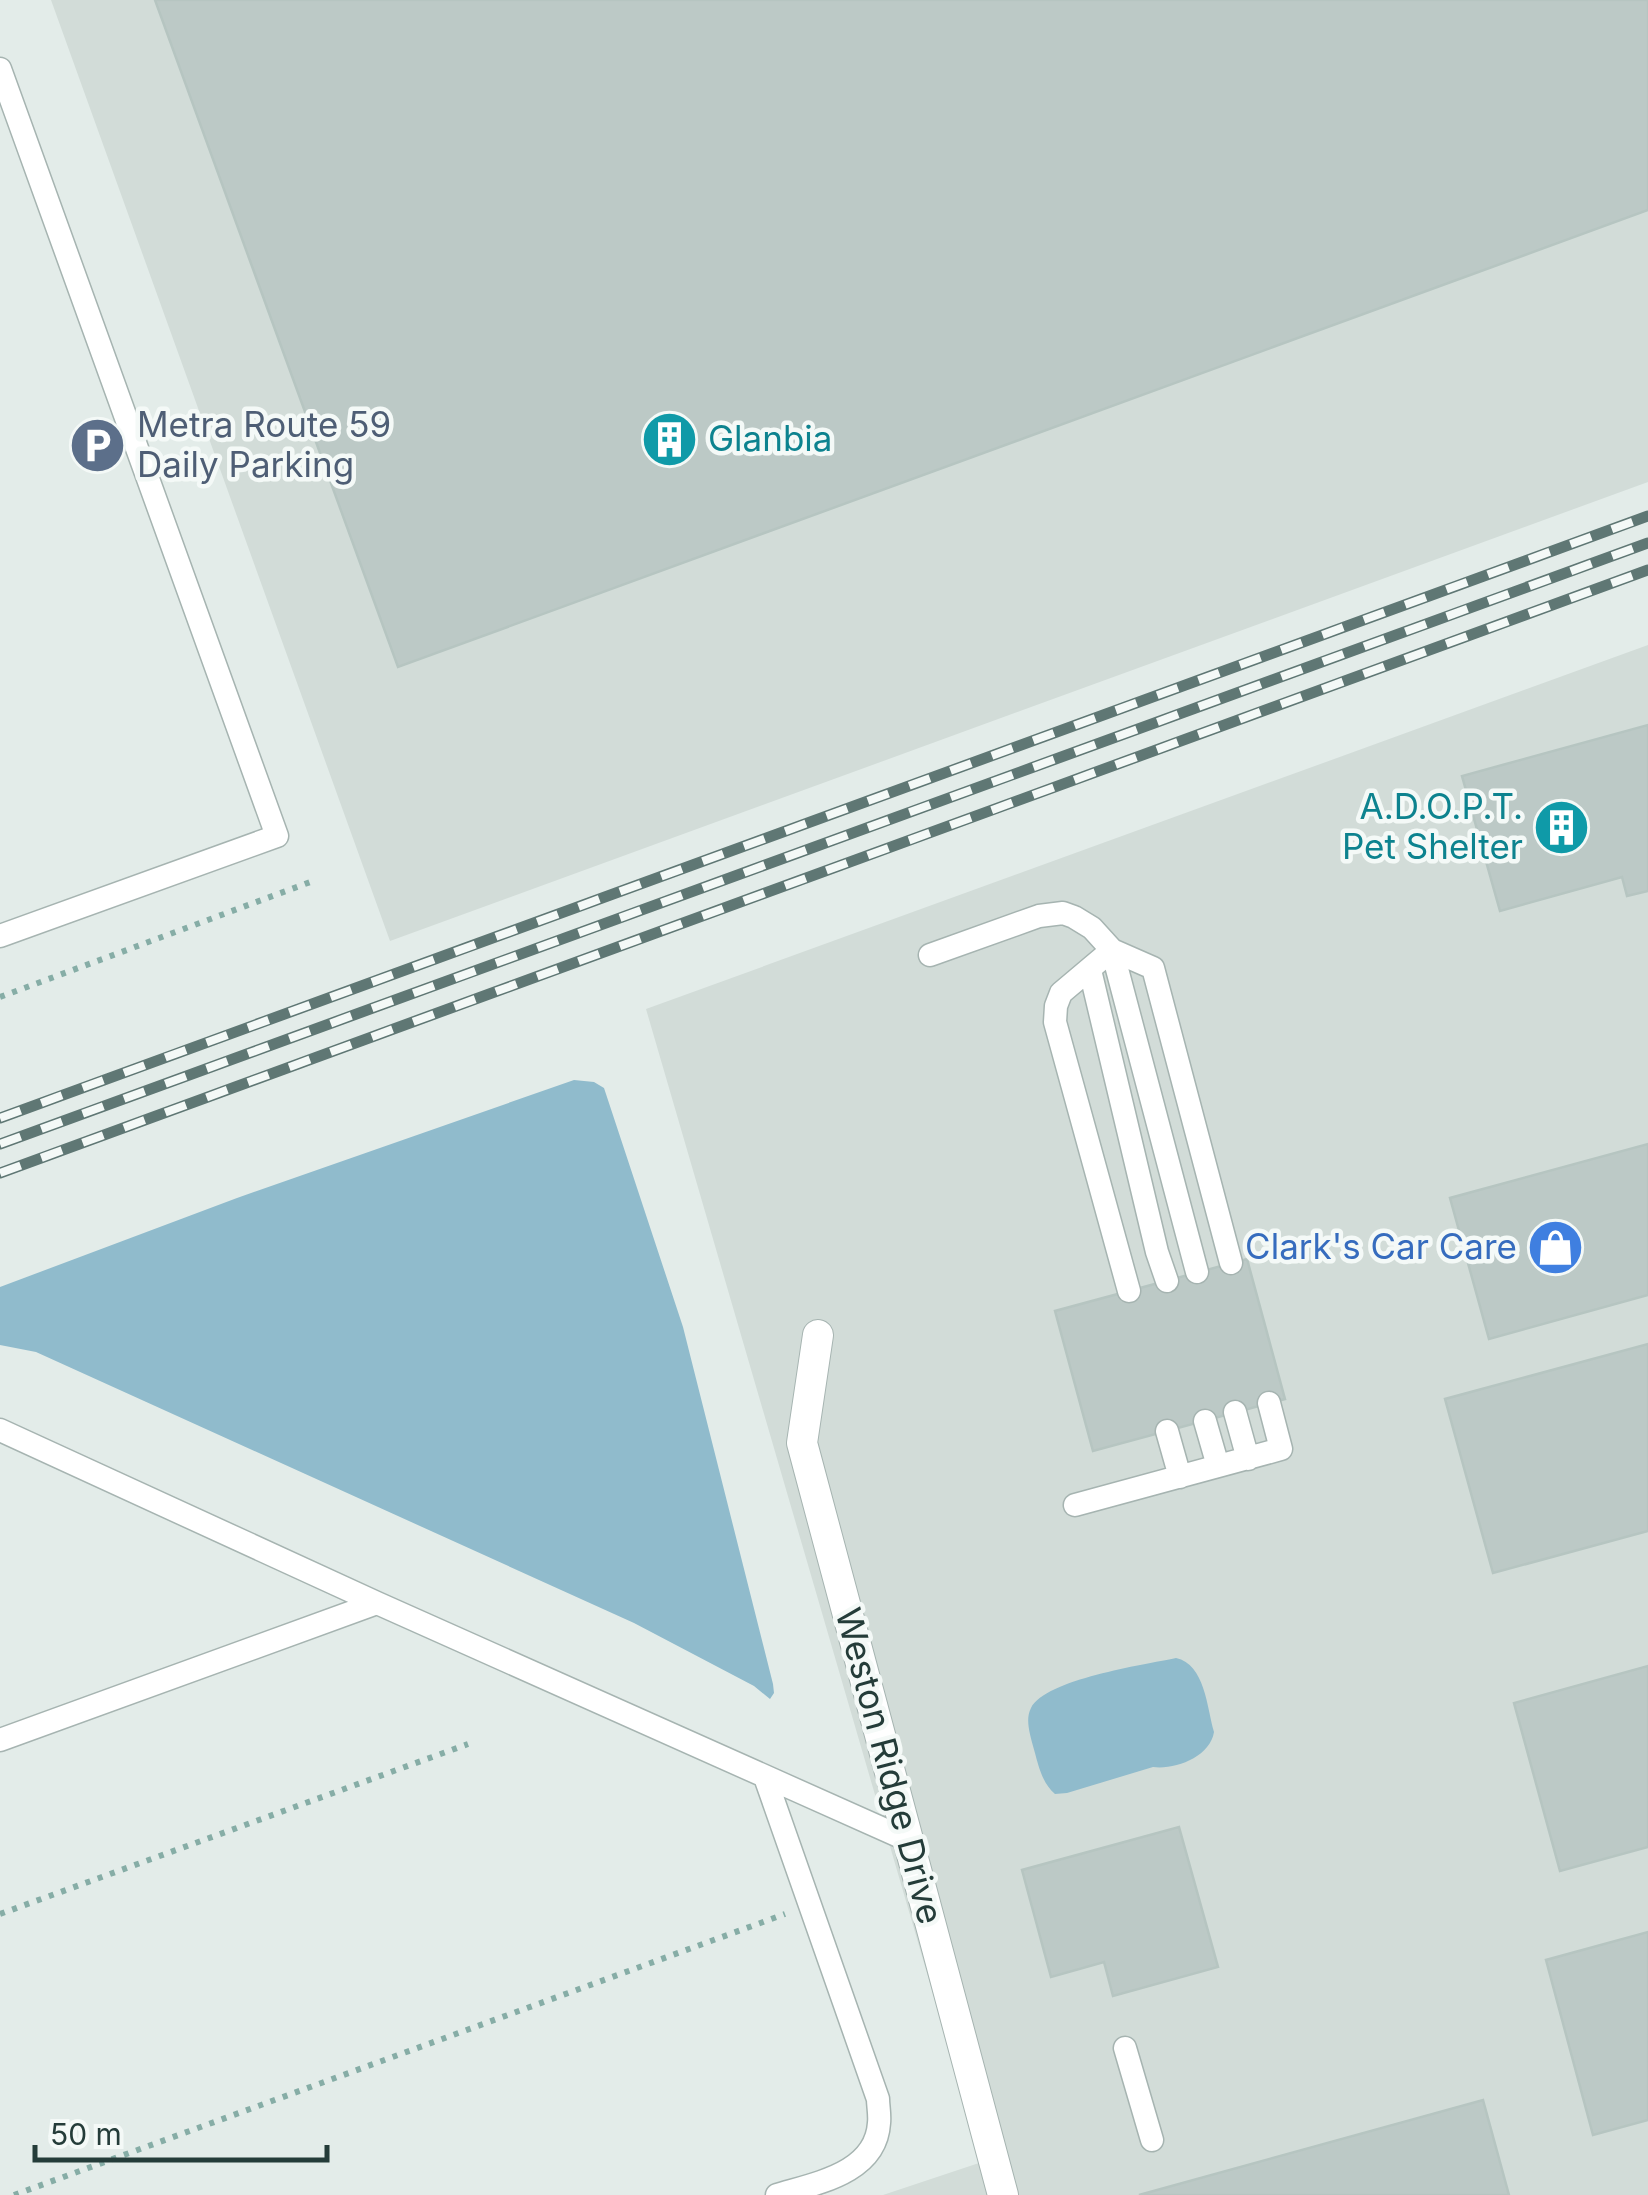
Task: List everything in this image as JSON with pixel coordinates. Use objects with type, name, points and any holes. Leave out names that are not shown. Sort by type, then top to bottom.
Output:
[{"type":"street","name":"Weston Ridge Drive","points":[[818,1335],[802,1443],[1004,2195]]},
{"type":"lane","points":[[0,69],[277,836],[0,936]]},
{"type":"lane","points":[[930,956],[1039,916],[1063,913],[1092,928],[1112,950],[1153,968],[1230,1263]]},
{"type":"lane","points":[[1112,950],[1061,993],[1056,1022],[1129,1291]]},
{"type":"lane","points":[[1112,950],[1197,1272]]},
{"type":"lane","points":[[1090,970],[1167,1281]]},
{"type":"lane","points":[[1075,1505],[1282,1449],[1268,1404]]},
{"type":"lane","points":[[1235,1412],[1248,1459]]},
{"type":"lane","points":[[1205,1420],[1218,1466]]},
{"type":"lane","points":[[0,1430],[910,1842]]},
{"type":"lane","points":[[1167,1431],[1180,1477]]},
{"type":"lane","points":[[0,1740],[377,1603]]},
{"type":"lane","points":[[765,1777],[878,2099],[880,2124],[874,2146],[859,2164],[778,2195]]},
{"type":"lane","points":[[1125,2048],[1152,2140]]},
{"type":"path","points":[[0,997],[313,882]]},
{"type":"path","points":[[0,1914],[468,1744]]},
{"type":"path","points":[[14,2195],[810,1905]]},
{"type":"shaded area","points":[[51,0],[1648,0],[1648,482],[390,941]]},
{"type":"shaded area","points":[[1648,645],[1648,2195],[883,2195],[982,2162],[646,1009]]},
{"type":"water","points":[[574,1080],[594,1082],[604,1088],[683,1327],[773,1684],[770,1699],[754,1686],[634,1623],[36,1352],[0,1345],[0,1287],[237,1198]]},
{"type":"water","points":[[1176,1658],[1193,1669],[1203,1688],[1214,1732],[1206,1748],[1181,1764],[1153,1767],[1055,1794],[1043,1778],[1037,1759],[1029,1727],[1031,1708],[1040,1698],[1075,1681]]},
{"type":"building","name":"Glanbia","points":[[155,0],[1648,0],[1648,210],[398,667]]},
{"type":"building","name":"A.D.O.P.T. Pet Shelter","points":[[1648,725],[1648,891],[1627,896],[1622,877],[1500,911],[1462,776]]},
{"type":"building","name":"Clark's Car Care","points":[[1648,1144],[1648,1295],[1489,1339],[1450,1198]]},
{"type":"building","points":[[1247,1259],[1285,1399],[1093,1451],[1055,1311]]},
{"type":"building","points":[[1648,1344],[1648,1531],[1493,1573],[1445,1399]]},
{"type":"building","points":[[1648,1666],[1648,1847],[1560,1871],[1514,1703]]},
{"type":"building","points":[[1179,1827],[1218,1967],[1113,1996],[1104,1962],[1051,1977],[1022,1870]]},
{"type":"building","points":[[1648,1932],[1648,2120],[1593,2135],[1546,1960]]},
{"type":"building","points":[[1483,2100],[1509,2195],[1139,2195]]},
{"type":"railway","points":[[0,1118],[1648,516]]},
{"type":"railway","points":[[0,1144],[1648,543]]},
{"type":"railway","points":[[0,1173],[1648,570]]},
{"type":"place","name":"Glanbia","points":[[669,439]]},
{"type":"place","name":"Metra Route 59 Daily Parking","points":[[98,445]]},
{"type":"place","name":"A.D.O.P.T. Pet Shelter","points":[[1562,827]]},
{"type":"place","name":"Clark's Car Care","points":[[1556,1247]]}]
